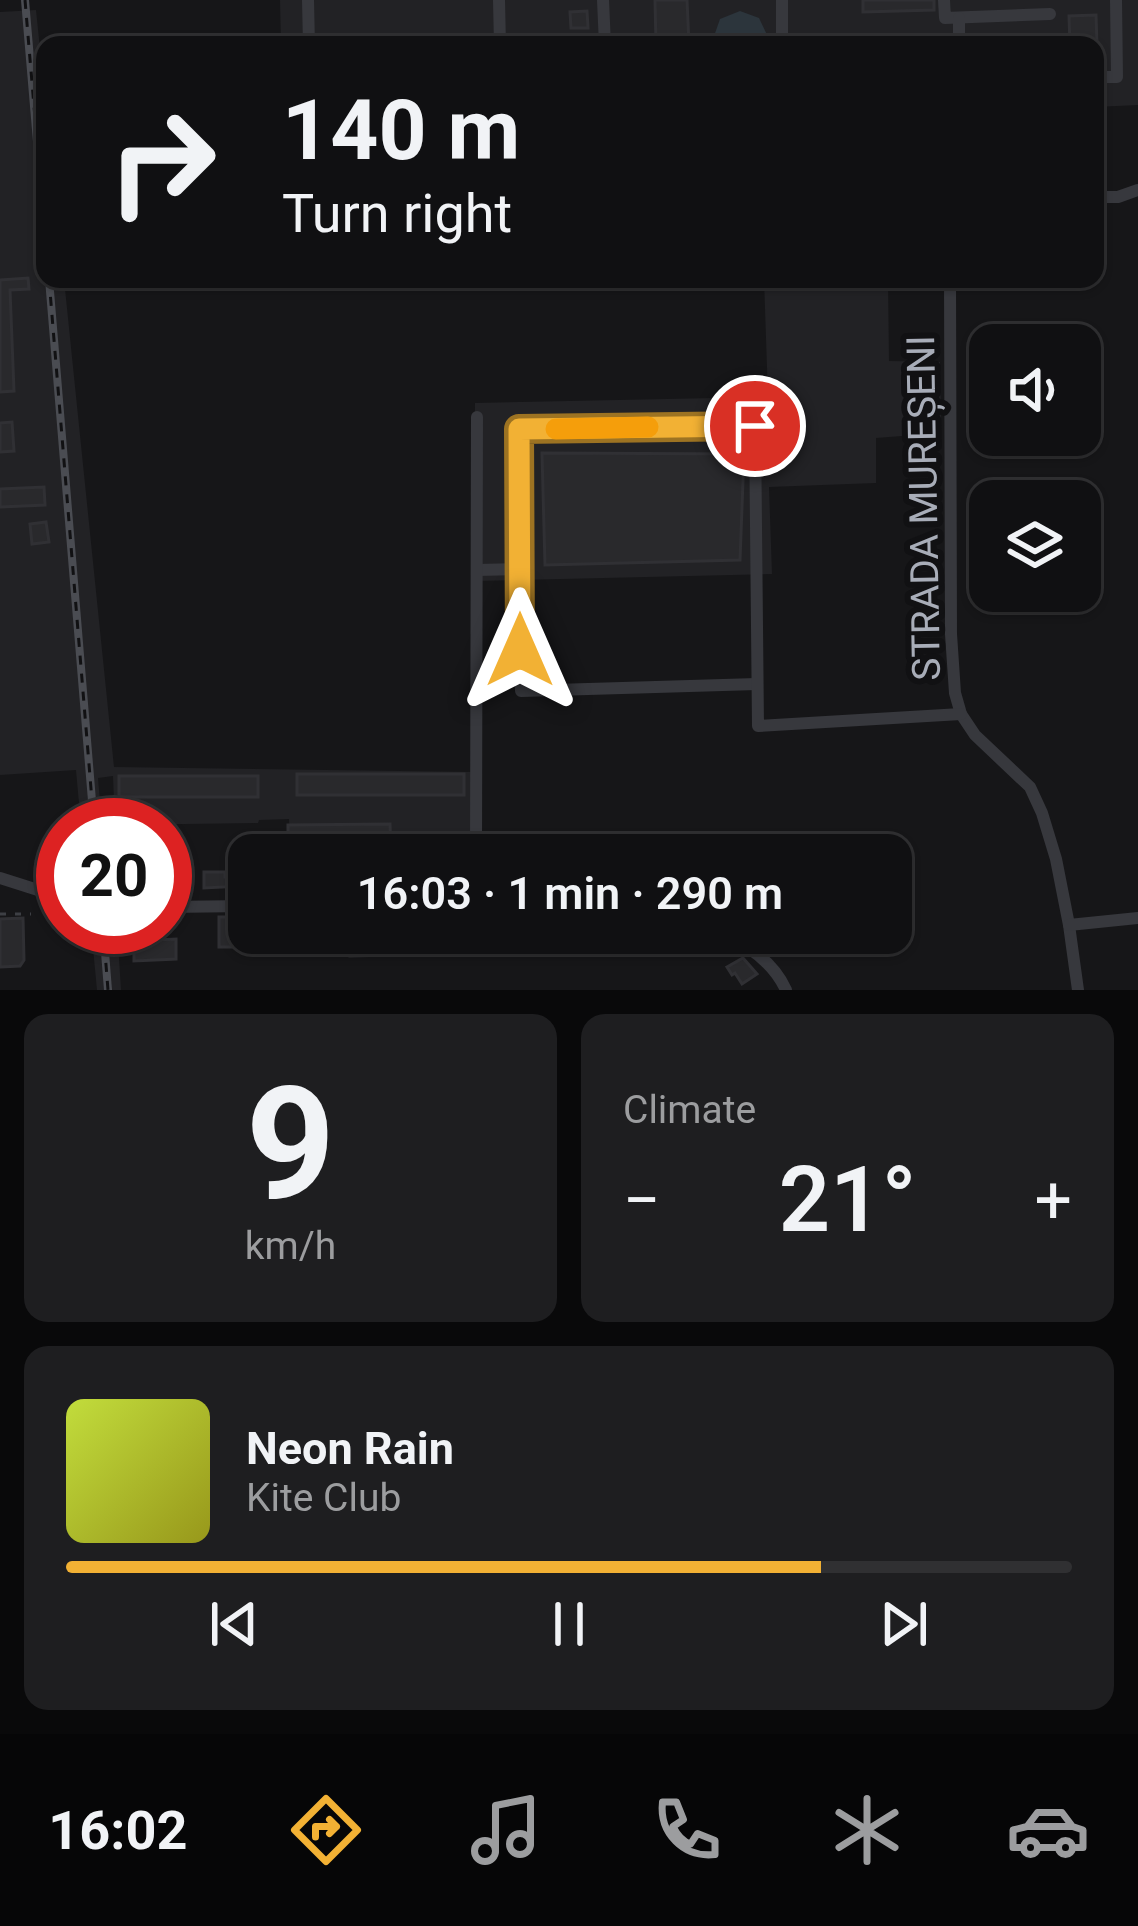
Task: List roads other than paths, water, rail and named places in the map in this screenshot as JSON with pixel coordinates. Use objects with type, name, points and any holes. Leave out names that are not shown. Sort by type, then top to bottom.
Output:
[{"type":"street","points":[[308,0],[309,36]]},
{"type":"street","points":[[499,0],[500,36]]},
{"type":"street","points":[[603,0],[605,36]]},
{"type":"street","points":[[782,0],[782,36]]},
{"type":"street","points":[[944,0],[945,18],[1024,7],[1050,14]]},
{"type":"street","points":[[1104,77],[1117,76],[1116,0]]},
{"type":"street","points":[[959,18],[959,36]]},
{"type":"street","points":[[1104,197],[1138,190]]},
{"type":"street","name":"STRADA MUREȘENI","points":[[950,288],[955,693],[961,714],[975,735],[1030,787],[1042,813],[1070,925],[1078,990]]},
{"type":"street","points":[[476,834],[477,417]]},
{"type":"street","points":[[757,684],[521,691],[519,429],[755,426],[758,726],[961,714]]},
{"type":"street","points":[[477,570],[520,569]]},
{"type":"street","points":[[0,878],[36,889]]},
{"type":"street","points":[[192,907],[228,906]]},
{"type":"street","points":[[1070,925],[1138,918]]},
{"type":"street","points":[[755,954],[786,990]]},
{"type":"railway","points":[[25,0],[36,130]]},
{"type":"railway","points":[[50,288],[92,798]]},
{"type":"railway","points":[[105,954],[108,990]]}]
